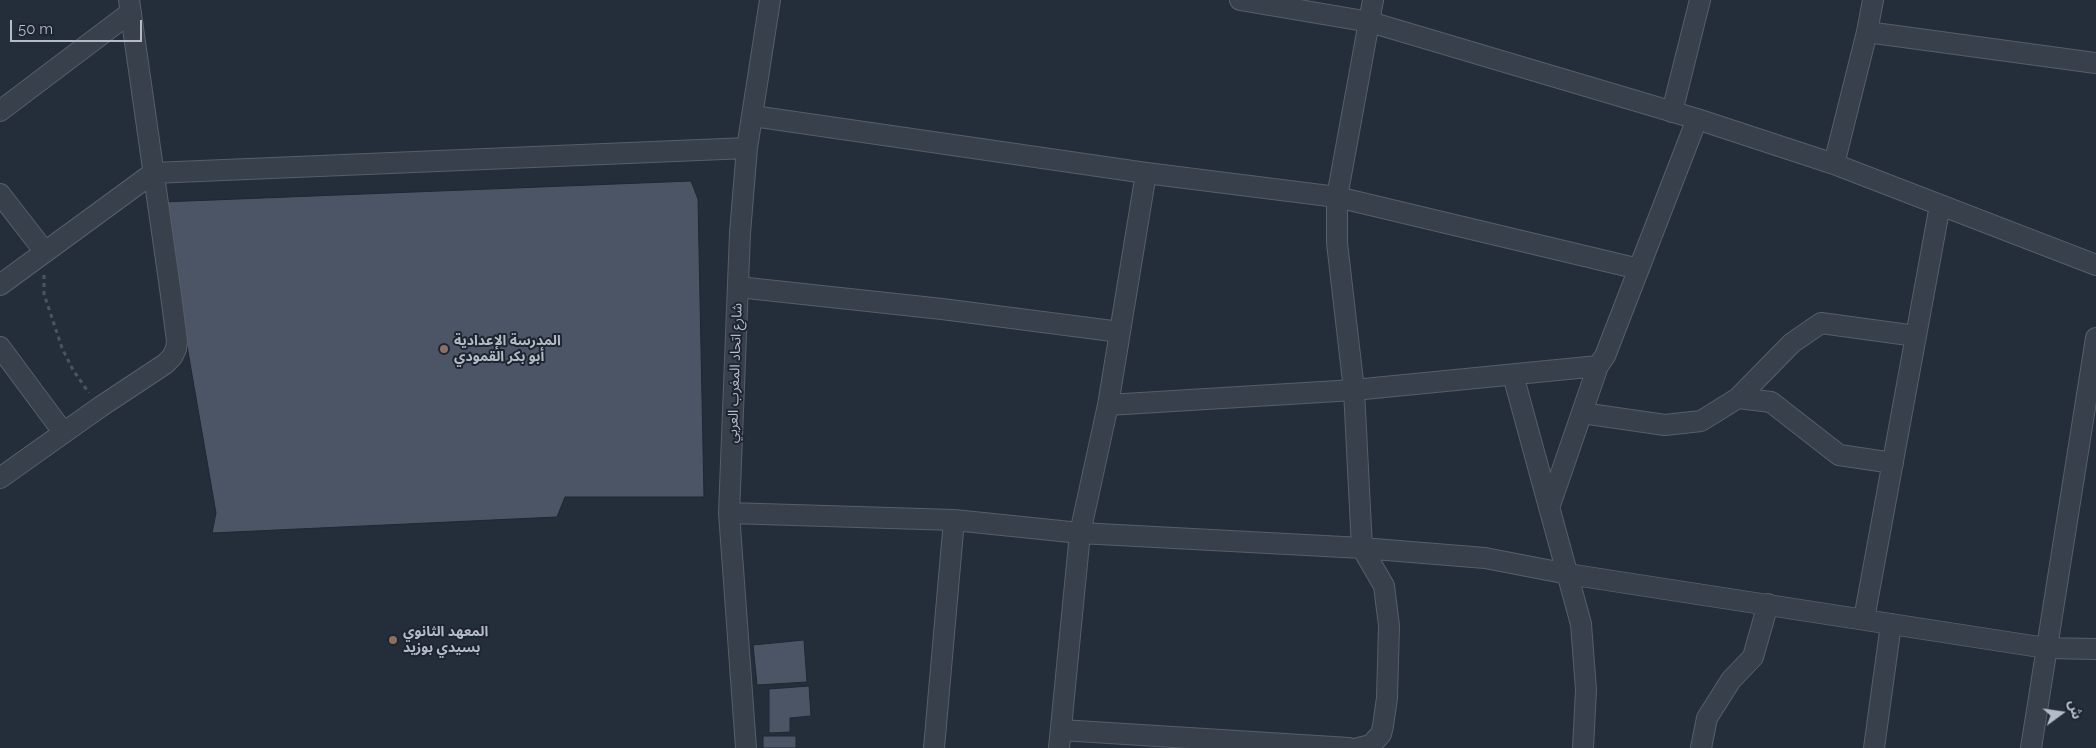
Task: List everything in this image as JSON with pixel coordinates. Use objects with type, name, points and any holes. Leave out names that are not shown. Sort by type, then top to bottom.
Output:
[{"type":"street","name":"شارع اتحاد المغرب العربي","points":[[746,748],[729,513],[738,287],[747,148],[770,0]]},
{"type":"street","points":[[1240,0],[1370,22],[1697,119],[1834,164],[2096,265]]},
{"type":"street","points":[[1358,748],[1371,745],[1381,734],[1387,698],[1388,607],[1384,586],[1362,548],[1354,390],[1337,242],[1337,197],[1373,0]]},
{"type":"street","points":[[1672,112],[1700,0]]},
{"type":"street","points":[[1834,164],[1867,32],[1873,0]]},
{"type":"street","points":[[0,111],[130,6]]},
{"type":"street","points":[[0,478],[63,432],[165,364],[172,357],[176,349],[177,341],[171,294],[130,6]]},
{"type":"street","points":[[1867,32],[2096,63]]},
{"type":"street","points":[[752,116],[1146,173],[1337,197],[1639,269]]},
{"type":"street","points":[[1549,508],[1598,366],[1605,356],[1697,119]]},
{"type":"street","points":[[0,285],[154,173],[747,148]]},
{"type":"street","points":[[1146,173],[1108,406],[1080,533],[1060,739],[1349,748]]},
{"type":"street","points":[[0,194],[45,252]]},
{"type":"street","points":[[1864,619],[1940,205]]},
{"type":"street","points":[[738,287],[942,309],[1120,332]]},
{"type":"street","points":[[1582,413],[1665,425],[1701,421],[1738,398],[1792,343],[1821,323],[1916,336]]},
{"type":"street","points":[[2031,748],[2046,648],[2089,422],[2096,338]]},
{"type":"street","points":[[0,347],[63,432]]},
{"type":"street","points":[[1108,406],[1354,390],[1598,366]]},
{"type":"street","points":[[1513,375],[1581,624],[1586,690],[1583,748]]},
{"type":"street","points":[[1738,398],[1771,402],[1840,456],[1893,463]]},
{"type":"street","points":[[729,513],[954,520],[1080,533],[1362,548],[1484,558],[1568,574],[2046,648],[2096,649]]},
{"type":"street","points":[[934,748],[954,520]]},
{"type":"street","points":[[1700,748],[1707,718],[1731,680],[1753,657],[1768,604]]},
{"type":"street","points":[[1874,748],[1891,624]]},
{"type":"path","points":[[45,252],[44,294],[62,348],[73,370],[100,407]]},
{"type":"building","name":"المدرسة الإعدادية أبو بكر القمودي","points":[[691,181],[698,199],[704,497],[565,497],[557,517],[212,533],[216,513],[162,202]]},
{"type":"building","points":[[804,640],[807,682],[757,685],[753,645]]},
{"type":"building","points":[[809,686],[811,716],[790,718],[790,732],[769,733],[769,689]]},
{"type":"building","points":[[763,736],[796,736],[796,748],[763,748]]},
{"type":"place","name":"المدرسة الإعدادية أبو بكر القمودي","points":[[444,349]]},
{"type":"place","name":"المعهد الثانوي بسيدي بوزيد","points":[[393,640]]}]
